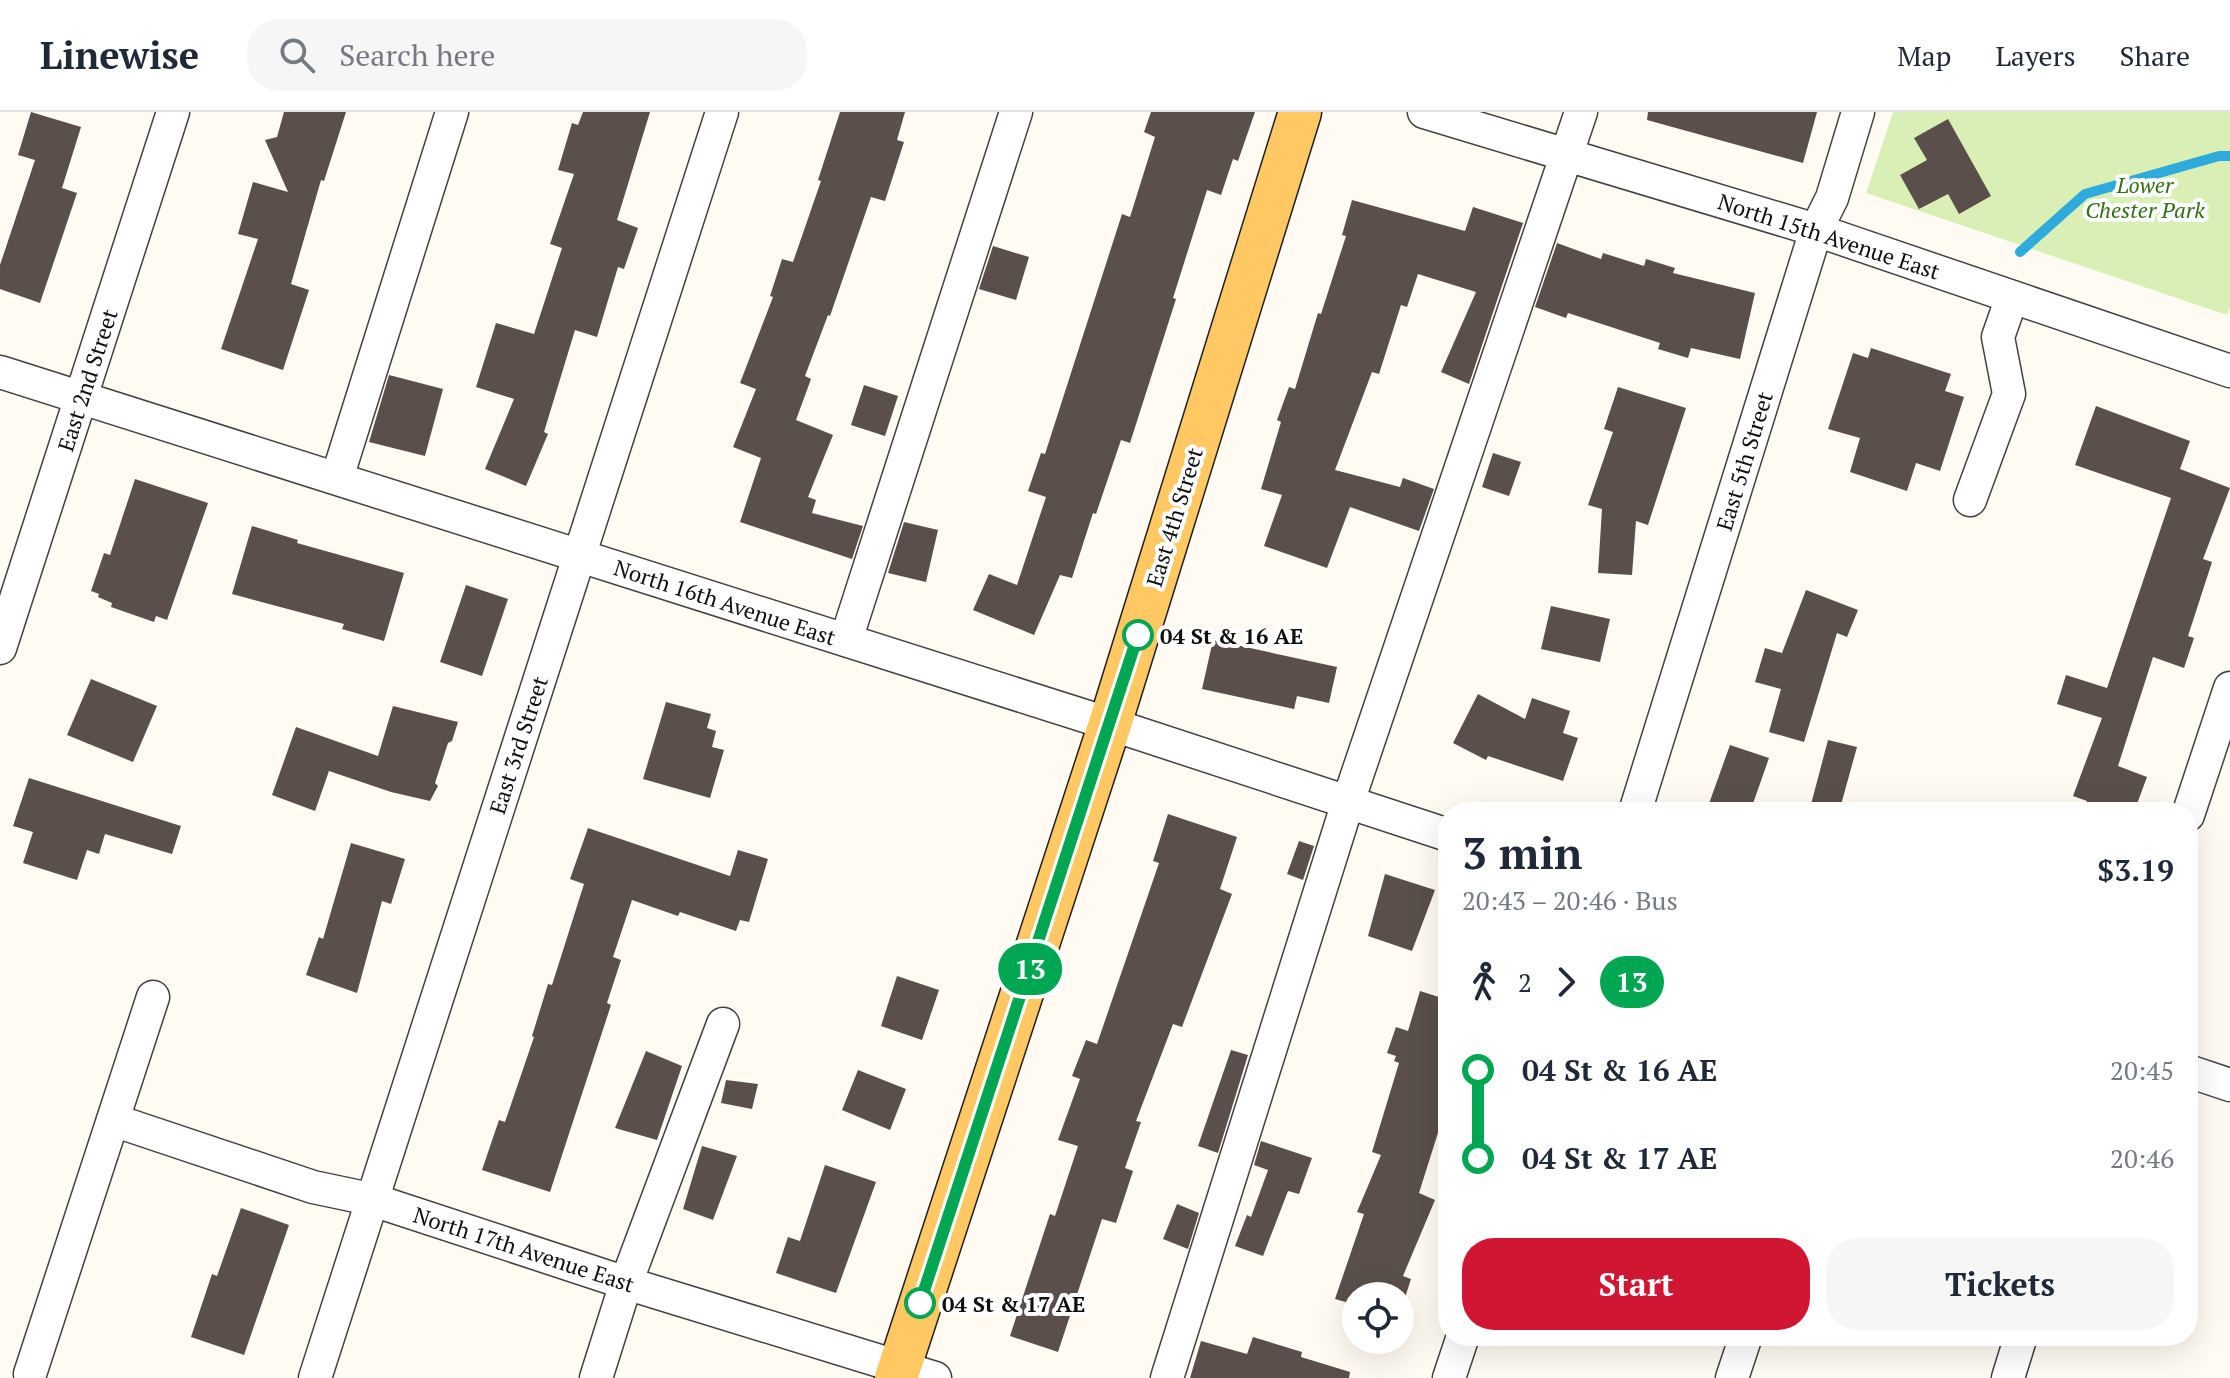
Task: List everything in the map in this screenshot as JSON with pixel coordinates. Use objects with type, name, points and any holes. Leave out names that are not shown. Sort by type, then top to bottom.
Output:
[{"type":"main road","name":"East 4th Street","points":[[910,1374],[1300,112]]},
{"type":"street","name":"East 2nd Street","points":[[0,648],[173,112]]},
{"type":"street","points":[[337,478],[452,112]]},
{"type":"street","name":"East 3rd Street","points":[[315,1378],[370,1199],[722,112]]},
{"type":"street","points":[[846,640],[1016,112]]},
{"type":"street","name":"North 15th Avenue East","points":[[1424,112],[1816,230],[2230,371]]},
{"type":"street","points":[[1167,1378],[1348,802],[1581,112]]},
{"type":"street","name":"East 5th Street","points":[[1638,802],[1816,230],[1832,198],[1858,112]]},
{"type":"street","points":[[1970,500],[2009,394],[1998,337],[2012,297]]},
{"type":"street","name":"North 16th Avenue East","points":[[0,372],[1110,724],[1438,832]]},
{"type":"street","points":[[2192,802],[2230,688]]},
{"type":"street","points":[[30,1374],[153,997]]},
{"type":"street","points":[[596,1378],[626,1283],[723,1024]]},
{"type":"street","points":[[2198,1074],[2230,1085]]},
{"type":"street","name":"North 17th Avenue East","points":[[113,1120],[313,1187],[370,1199],[910,1374]]},
{"type":"street","points":[[1449,1378],[1460,1346]]},
{"type":"street","points":[[1732,1378],[1743,1346]]},
{"type":"street","points":[[2008,1378],[2018,1346]]},
{"type":"green space","name":"Lower Chester Park","points":[[1893,112],[2230,112],[2230,307],[2227,315],[1866,193]]},
{"type":"building","points":[[31,112],[81,127],[62,188],[77,193],[40,303],[0,289],[0,265],[35,160],[18,155]]},
{"type":"building","points":[[284,112],[346,112],[324,181],[321,180],[291,284],[309,290],[283,370],[221,349],[258,239],[238,234],[253,182],[288,192],[265,140],[277,137]]},
{"type":"building","points":[[583,112],[650,112],[617,220],[638,228],[624,269],[618,267],[597,337],[575,330],[544,432],[548,434],[526,486],[485,469],[514,399],[476,387],[496,323],[534,334],[562,248],[550,244],[574,174],[558,170],[572,123],[578,125]]},
{"type":"building","points":[[840,112],[905,112],[897,140],[904,142],[885,201],[871,197],[830,316],[805,376],[811,379],[796,420],[833,435],[808,497],[816,500],[812,513],[863,526],[852,559],[740,522],[761,458],[733,447],[756,389],[740,383],[773,297],[770,296],[782,259],[793,262],[821,181],[818,180]]},
{"type":"building","points":[[1151,112],[1255,112],[1238,161],[1233,159],[1221,195],[1207,190],[1130,443],[1121,440],[1072,578],[1060,575],[1034,635],[973,610],[989,574],[1017,585],[1046,497],[1028,491],[1041,453],[1045,454],[1122,214],[1130,217],[1155,137],[1144,132]]},
{"type":"building","points":[[1648,112],[1817,112],[1803,163],[1647,120]]},
{"type":"building","points":[[1948,119],[1991,196],[1959,214],[1948,194],[1919,209],[1900,175],[1927,160],[1914,138]]},
{"type":"building","points":[[1352,200],[1465,231],[1473,207],[1523,223],[1469,384],[1441,372],[1476,292],[1418,274],[1407,307],[1401,305],[1379,374],[1372,372],[1335,470],[1400,487],[1403,478],[1434,489],[1419,531],[1350,507],[1327,568],[1264,546],[1282,495],[1261,489],[1281,422],[1277,420],[1289,387],[1295,389],[1318,313],[1321,314],[1346,236],[1342,235]]},
{"type":"building","points":[[1557,243],[1601,259],[1603,253],[1644,266],[1646,259],[1675,268],[1673,273],[1755,293],[1740,359],[1691,348],[1688,358],[1658,349],[1660,343],[1568,313],[1566,318],[1535,307]]},
{"type":"building","points":[[993,246],[1029,257],[1016,300],[979,289]]},
{"type":"building","points":[[1871,348],[1951,374],[1945,391],[1964,397],[1940,471],[1916,463],[1907,491],[1850,472],[1860,438],[1828,429],[1853,353],[1868,358]]},
{"type":"building","points":[[389,375],[443,389],[425,456],[369,442]]},
{"type":"building","points":[[864,385],[898,396],[885,436],[851,425]]},
{"type":"building","points":[[1618,387],[1686,408],[1648,525],[1636,521],[1632,575],[1598,573],[1602,509],[1588,505],[1613,432],[1604,429]]},
{"type":"building","points":[[2096,406],[2190,441],[2180,469],[2230,488],[2203,559],[2212,562],[2188,636],[2194,638],[2184,668],[2153,657],[2118,766],[2147,777],[2138,802],[2087,802],[2073,796],[2102,718],[2057,704],[2066,675],[2107,688],[2171,498],[2075,465]]},
{"type":"building","points":[[1493,453],[1521,462],[1509,496],[1482,487]]},
{"type":"building","points":[[135,479],[208,503],[167,620],[156,616],[154,622],[111,607],[112,603],[91,591],[104,553],[110,555]]},
{"type":"building","points":[[904,522],[938,530],[926,582],[888,573]]},
{"type":"building","points":[[252,526],[298,540],[297,543],[404,573],[384,641],[342,629],[344,624],[232,594]]},
{"type":"building","points":[[466,585],[508,599],[482,676],[440,662]]},
{"type":"building","points":[[1806,590],[1858,610],[1847,637],[1837,633],[1804,742],[1769,732],[1781,689],[1755,682],[1765,648],[1782,653]]},
{"type":"building","points":[[1551,606],[1610,619],[1600,662],[1541,649]]},
{"type":"building","points":[[1213,640],[1337,667],[1329,703],[1297,696],[1294,709],[1202,689]]},
{"type":"building","points":[[91,679],[157,706],[133,762],[67,735]]},
{"type":"building","points":[[1478,694],[1525,719],[1532,698],[1570,711],[1563,733],[1578,738],[1563,781],[1488,756],[1486,760],[1453,743]]},
{"type":"building","points":[[666,702],[711,714],[707,728],[716,731],[712,747],[724,750],[710,798],[643,779]]},
{"type":"building","points":[[393,706],[458,722],[435,783],[438,786],[430,801],[391,792],[329,771],[315,811],[272,795],[296,727],[378,756]]},
{"type":"building","points":[[1828,740],[1857,747],[1842,802],[1812,802]]},
{"type":"building","points":[[1730,745],[1769,758],[1754,802],[1710,802]]},
{"type":"building","points":[[29,778],[181,826],[172,854],[105,834],[99,854],[87,850],[77,880],[23,863],[33,832],[13,826]]},
{"type":"building","points":[[1168,814],[1237,837],[1220,889],[1232,894],[1182,1027],[1173,1024],[1136,1121],[1141,1122],[1125,1168],[1133,1171],[1116,1223],[1102,1219],[1058,1352],[1010,1336],[1050,1214],[1055,1216],[1078,1146],[1058,1140],[1080,1079],[1072,1076],[1086,1040],[1097,1044],[1159,863],[1153,861]]},
{"type":"building","points":[[588,828],[730,876],[738,850],[768,859],[749,922],[740,920],[736,931],[632,900],[613,957],[621,960],[607,1003],[611,1005],[550,1192],[482,1170],[499,1120],[505,1122],[534,1037],[548,984],[552,985],[584,884],[570,879]]},
{"type":"building","points":[[1299,841],[1314,846],[1303,880],[1287,874]]},
{"type":"building","points":[[351,843],[405,859],[391,904],[382,901],[357,993],[306,975],[319,937],[323,939]]},
{"type":"building","points":[[1385,874],[1435,890],[1412,951],[1368,936]]},
{"type":"building","points":[[897,976],[939,990],[922,1040],[881,1026]]},
{"type":"building","points":[[1420,991],[1438,997],[1438,1133],[1419,1193],[1435,1200],[1403,1276],[1411,1279],[1410,1282],[1342,1282],[1342,1301],[1335,1299],[1364,1214],[1357,1212],[1381,1155],[1372,1152],[1399,1063],[1394,1061],[1396,1056],[1387,1053],[1396,1027],[1408,1031]]},
{"type":"building","points":[[1231,1050],[1248,1055],[1218,1153],[1198,1146]]},
{"type":"building","points":[[646,1051],[682,1066],[657,1140],[615,1128]]},
{"type":"building","points":[[858,1070],[906,1089],[890,1130],[842,1110]]},
{"type":"building","points":[[726,1080],[758,1084],[752,1109],[721,1103]]},
{"type":"building","points":[[1261,1141],[1312,1158],[1299,1194],[1288,1191],[1263,1256],[1235,1246],[1247,1215],[1251,1217],[1268,1170],[1254,1165]]},
{"type":"building","points":[[702,1146],[737,1156],[713,1220],[683,1209]]},
{"type":"building","points":[[825,1165],[876,1182],[836,1293],[776,1273],[788,1237],[800,1241]]},
{"type":"building","points":[[1177,1204],[1199,1213],[1188,1249],[1163,1239]]},
{"type":"building","points":[[241,1208],[289,1225],[244,1355],[191,1337],[212,1274],[217,1276]]},
{"type":"building","points":[[1253,1337],[1302,1352],[1301,1357],[1350,1372],[1349,1378],[1190,1378],[1201,1341],[1247,1354]]},
{"type":"waterway","points":[[2020,252],[2085,194],[2219,156],[2230,156]]},
{"type":"bus line","name":"13","points":[[920,1303],[1138,635]]},
{"type":"place","name":"04 St & 16 AE","points":[[1138,635]]},
{"type":"place","name":"04 St & 17 AE","points":[[920,1303]]}]
